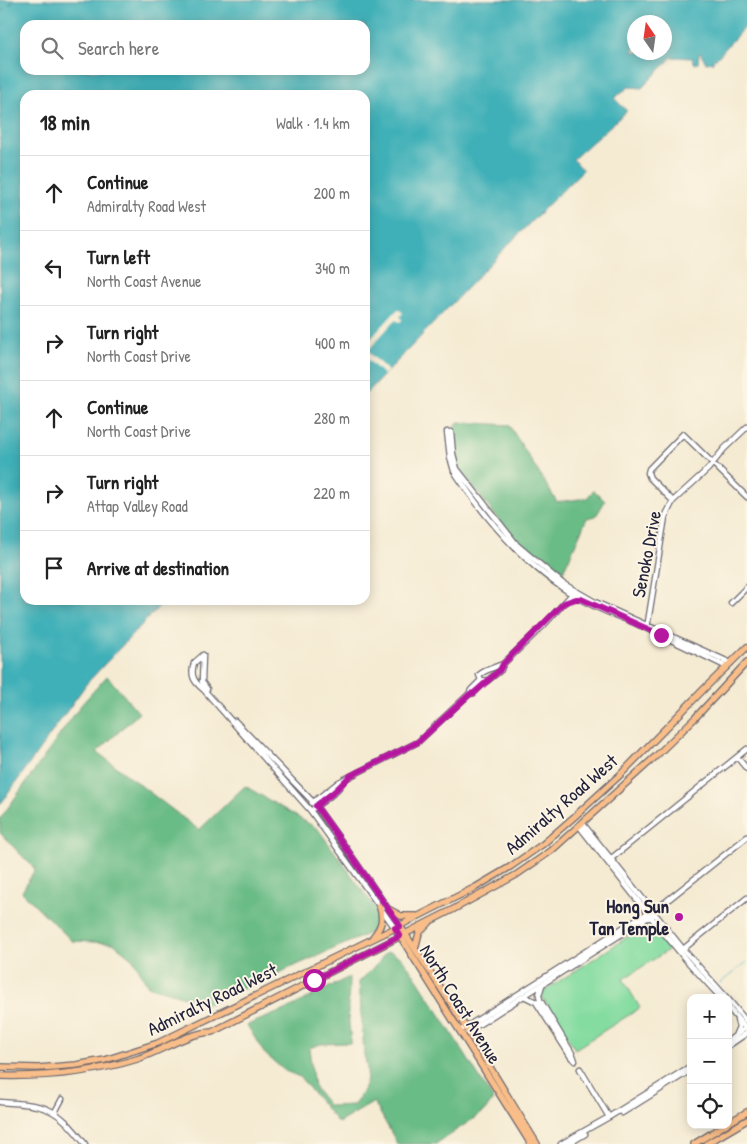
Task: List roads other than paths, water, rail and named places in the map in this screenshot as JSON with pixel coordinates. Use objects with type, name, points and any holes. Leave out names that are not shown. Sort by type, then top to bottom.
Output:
[{"type":"main road","name":"Admiralty Road West","points":[[0,1067],[62,1067],[95,1062],[128,1054],[171,1038],[476,887],[510,867],[543,844],[604,791],[747,647]]},
{"type":"main road","name":"Admiralty Road West","points":[[0,1076],[38,1077],[123,1063],[151,1054],[198,1033],[212,1032],[516,875],[551,851],[581,825],[695,718],[747,662]]},
{"type":"main road","points":[[620,775],[622,780],[628,780]]},
{"type":"main road","points":[[604,791],[611,790],[612,796]]},
{"type":"main road","points":[[372,939],[380,929],[383,921],[379,905]]},
{"type":"main road","points":[[390,910],[401,916],[420,915]]},
{"type":"main road","points":[[415,949],[419,933],[434,918]]},
{"type":"main road","name":"North Coast Avenue","points":[[398,927],[450,1002],[463,1031],[531,1144]]},
{"type":"main road","name":"North Coast Avenue","points":[[403,934],[408,947],[537,1144]]},
{"type":"main road","points":[[383,945],[398,943],[408,947]]},
{"type":"main road","points":[[274,986],[271,990],[272,996],[282,996]]},
{"type":"main road","points":[[250,998],[265,994],[269,1000],[266,1004]]},
{"type":"main road","points":[[732,1121],[747,1112]]},
{"type":"main road","points":[[706,1144],[747,1120]]},
{"type":"main road","points":[[694,1144],[719,1129]]},
{"type":"street","name":"Senoko Drive","points":[[648,627],[665,517],[673,501],[708,469],[747,427]]},
{"type":"street","points":[[449,432],[449,450],[454,471],[512,546],[581,599],[648,627]]},
{"type":"street","points":[[673,501],[650,478],[648,473],[649,469],[682,434],[747,498]]},
{"type":"street","points":[[731,603],[747,587]]},
{"type":"street","points":[[574,593],[729,665]]},
{"type":"street","points":[[483,681],[479,675],[483,671],[494,669],[503,664],[574,593]]},
{"type":"street","points":[[564,603],[581,599]]},
{"type":"street","name":"North Coast Avenue","points":[[203,655],[201,676],[204,686],[314,804],[390,910],[398,927],[379,905],[309,808],[195,682],[192,669],[194,663],[203,655]]},
{"type":"street","points":[[309,808],[342,785],[344,779],[418,742],[470,694],[471,690],[483,681],[488,681],[500,670],[503,664]]},
{"type":"street","points":[[608,861],[747,749]]},
{"type":"street","points":[[737,757],[747,769]]},
{"type":"street","points":[[581,825],[608,861],[718,994]]},
{"type":"street","points":[[463,1031],[542,985],[652,913],[747,837]]},
{"type":"street","points":[[681,951],[747,898]]},
{"type":"street","points":[[463,1031],[652,913]]},
{"type":"street","points":[[681,951],[722,994]]},
{"type":"street","points":[[524,996],[536,1002],[570,1057],[575,1061],[540,1000],[539,995],[542,985]]},
{"type":"street","points":[[732,1004],[745,1017],[747,1022]]},
{"type":"street","points":[[732,1012],[747,1030],[732,1042]]},
{"type":"street","points":[[736,1017],[739,1027],[736,1038]]},
{"type":"street","points":[[732,1040],[747,1038]]},
{"type":"street","points":[[561,1144],[609,1117],[687,1068]]},
{"type":"street","points":[[580,1069],[609,1117]]},
{"type":"street","points":[[568,1144],[687,1072]]},
{"type":"street","points":[[55,1112],[62,1100]]},
{"type":"street","points":[[0,1102],[34,1105],[55,1112],[85,1144]]},
{"type":"water","points":[[0,0],[747,0],[747,24],[717,58],[713,58],[713,62],[706,63],[701,53],[699,53],[698,63],[695,64],[692,58],[672,57],[672,15],[627,15],[627,60],[669,60],[642,88],[629,87],[614,98],[627,111],[573,159],[583,170],[503,250],[370,390],[370,90],[20,90],[20,605],[160,605],[87,683],[0,805]]},
{"type":"waterway","points":[[720,983],[747,962]]},
{"type":"place","name":"Hong Sun Tan Temple","points":[[679,917]]}]
